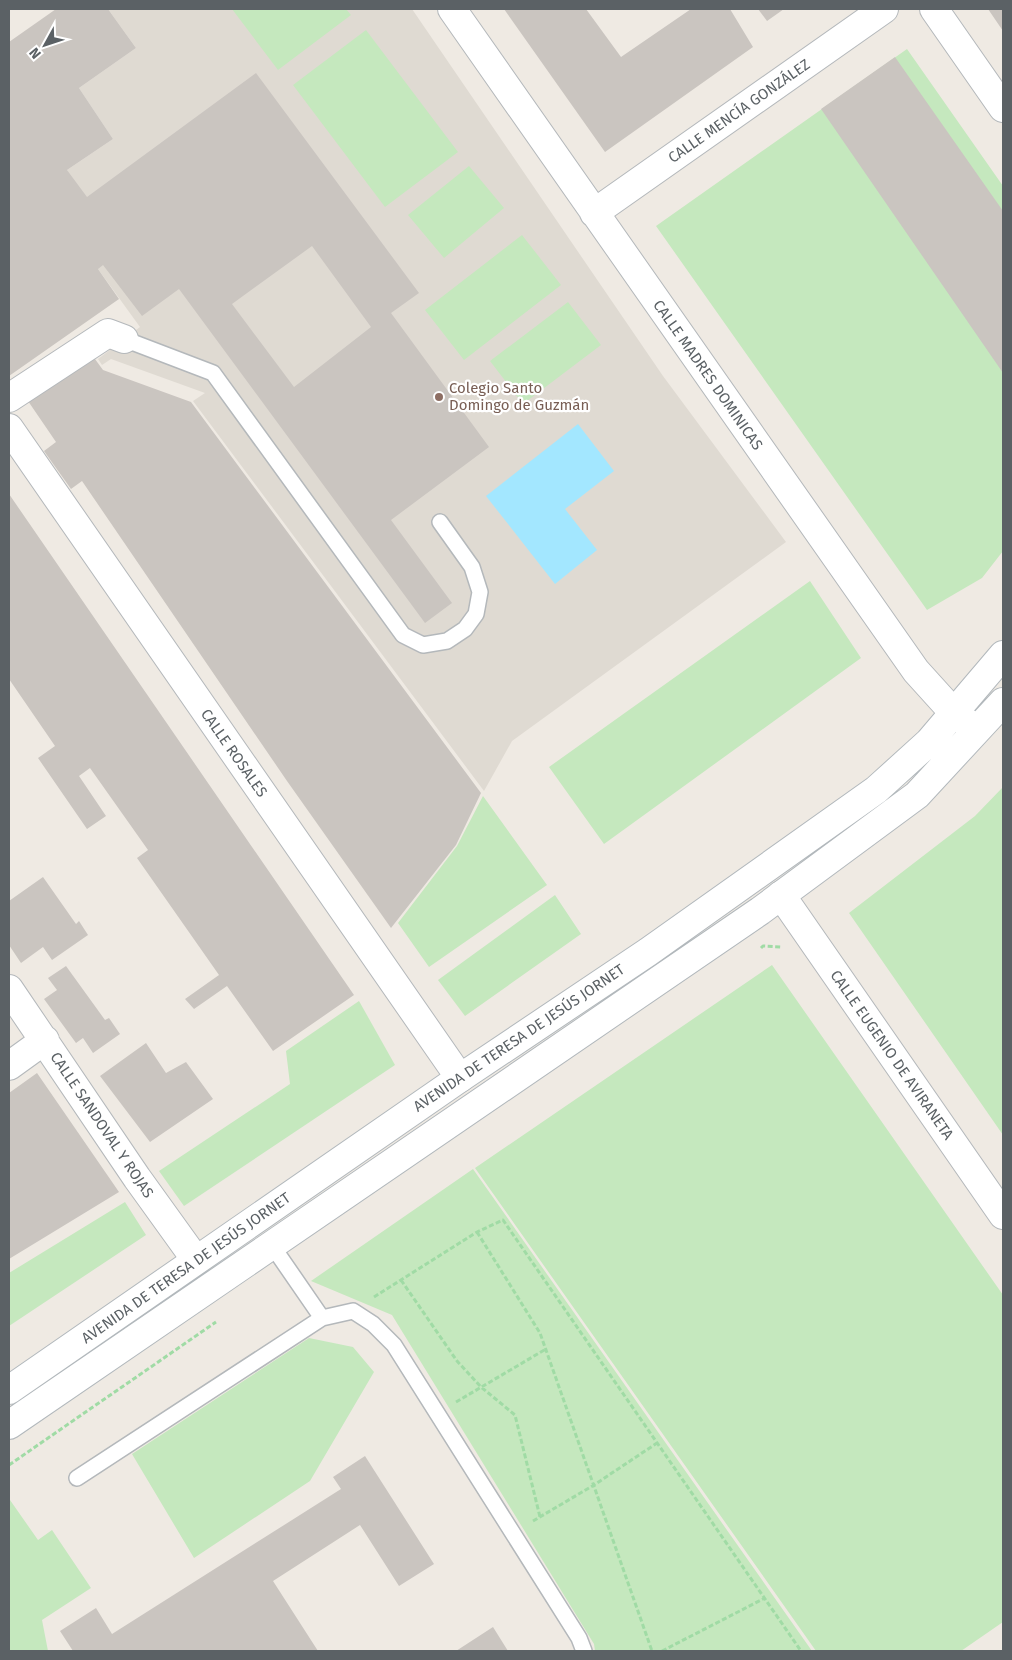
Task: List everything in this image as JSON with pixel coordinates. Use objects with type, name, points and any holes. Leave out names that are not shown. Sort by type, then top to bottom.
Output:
[{"type":"street","name":"CALLE MADRES DOMINICAS","points":[[452,9],[916,671],[954,713],[977,730]]},
{"type":"street","name":"CALLE MENCÍA GONZÁLEZ","points":[[594,214],[884,9]]},
{"type":"street","points":[[934,9],[1003,108]]},
{"type":"street","points":[[9,398],[108,333],[124,339]]},
{"type":"street","name":"CALLE ROSALES","points":[[9,428],[460,1078]]},
{"type":"street","name":"AVENIDA DE TERESA DE JESÚS JORNET","points":[[9,1390],[460,1078],[648,952],[876,790],[928,742],[1003,656]]},
{"type":"street","name":"AVENIDA DE TERESA DE JESÚS JORNET","points":[[9,1425],[781,895],[917,795],[1003,702]]},
{"type":"street","name":"CALLE EUGENIO DE AVIRANETA","points":[[781,895],[1003,1215]]},
{"type":"street","name":"CALLE SANDOVAL Y ROJAS","points":[[9,989],[137,1178],[196,1260]]},
{"type":"street","points":[[9,1066],[45,1040]]},
{"type":"lane","points":[[124,339],[213,373],[403,635],[423,645],[447,641],[465,629],[476,614],[480,592],[472,567],[440,522]]},
{"type":"lane","points":[[271,1244],[322,1318]]},
{"type":"lane","points":[[77,1478],[322,1318],[353,1311],[373,1324],[394,1345],[579,1638],[584,1651]]},
{"type":"path","points":[[353,1311],[477,1232],[503,1220],[801,1651]]},
{"type":"path","points":[[477,1232],[540,1333],[652,1651]]},
{"type":"path","points":[[401,1280],[457,1361],[481,1387],[515,1415],[540,1517]]},
{"type":"path","points":[[437,1413],[546,1349]]},
{"type":"path","points":[[513,1532],[594,1485],[657,1442]]},
{"type":"path","points":[[662,1651],[765,1598]]},
{"type":"shaded area","name":"Colegio Santo Domingo de Guzmán","points":[[108,9],[412,9],[663,376],[786,542],[512,741],[484,791],[193,401],[205,393],[111,359],[102,365],[98,359],[140,327],[98,269],[67,170],[113,139],[79,88],[136,48]]},
{"type":"green space","points":[[232,9],[346,9],[351,15],[278,70]]},
{"type":"green space","points":[[366,30],[458,152],[385,207],[293,85]]},
{"type":"green space","points":[[907,49],[1003,186],[1003,551],[982,578],[927,610],[656,226]]},
{"type":"green space","points":[[469,166],[504,208],[444,258],[408,215]]},
{"type":"green space","points":[[522,235],[561,285],[464,360],[425,310]]},
{"type":"green space","points":[[568,302],[601,345],[523,404],[490,361]]},
{"type":"green space","points":[[810,581],[861,658],[604,844],[549,767]]},
{"type":"green space","points":[[1003,787],[1003,1135],[849,913],[975,816]]},
{"type":"green space","points":[[483,796],[547,885],[429,967],[398,923],[457,846]]},
{"type":"green space","points":[[555,895],[581,934],[465,1016],[438,980]]},
{"type":"green space","points":[[772,965],[1003,1295],[1003,1622],[961,1651],[816,1651],[475,1168]]},
{"type":"green space","points":[[359,1001],[395,1065],[184,1206],[159,1171],[290,1084],[286,1051]]},
{"type":"green space","points":[[473,1169],[812,1651],[595,1651],[594,1644],[392,1315],[311,1281]]},
{"type":"green space","points":[[125,1202],[146,1235],[9,1326],[9,1273]]},
{"type":"green space","points":[[309,1338],[353,1347],[374,1372],[310,1481],[194,1558],[132,1454]]},
{"type":"green space","points":[[10,1500],[38,1540],[52,1530],[91,1588],[42,1620],[48,1651],[9,1651]]},
{"type":"water","points":[[578,424],[614,471],[565,509],[597,550],[555,584],[486,496]]},
{"type":"building","points":[[56,9],[108,9],[136,48],[79,88],[113,139],[67,170],[87,197],[256,73],[419,293],[391,313],[489,447],[391,520],[452,603],[425,623],[179,289],[142,316],[103,265],[98,269],[119,299],[9,376],[9,42]],"holes":[[[312,246],[371,327],[294,387],[232,304]]]},
{"type":"building","points":[[504,9],[586,9],[621,57],[691,9],[730,9],[753,47],[605,152]]},
{"type":"building","points":[[758,9],[784,9],[767,21]]},
{"type":"building","points":[[988,9],[1003,9],[1003,31]]},
{"type":"building","points":[[895,57],[1003,211],[1003,373],[821,109]]},
{"type":"building","points":[[92,355],[103,370],[191,402],[481,793],[456,845],[391,928],[287,781],[82,481],[71,489],[44,451],[56,442],[28,401]]},
{"type":"building","points":[[9,494],[354,995],[273,1051],[227,986],[194,1009],[185,999],[219,975],[137,858],[148,850],[90,768],[79,776],[106,816],[87,829],[38,758],[55,746],[9,679]]},
{"type":"building","points":[[43,877],[76,924],[79,921],[88,935],[52,960],[43,947],[21,963],[9,945],[9,901]]},
{"type":"building","points":[[66,966],[105,1020],[109,1018],[120,1034],[93,1053],[83,1038],[76,1043],[44,999],[57,990],[48,978]]},
{"type":"building","points":[[146,1043],[166,1073],[186,1062],[213,1099],[150,1142],[100,1076]]},
{"type":"building","points":[[37,1073],[119,1192],[9,1259],[9,1093]]},
{"type":"building","points":[[365,1456],[434,1564],[399,1586],[360,1525],[273,1581],[318,1651],[73,1651],[60,1631],[96,1608],[112,1634],[341,1489],[333,1477]]},
{"type":"building","points":[[493,1627],[508,1651],[456,1651]]},
{"type":"place","name":"Colegio Santo Domingo de Guzmán","points":[[439,397]]}]
